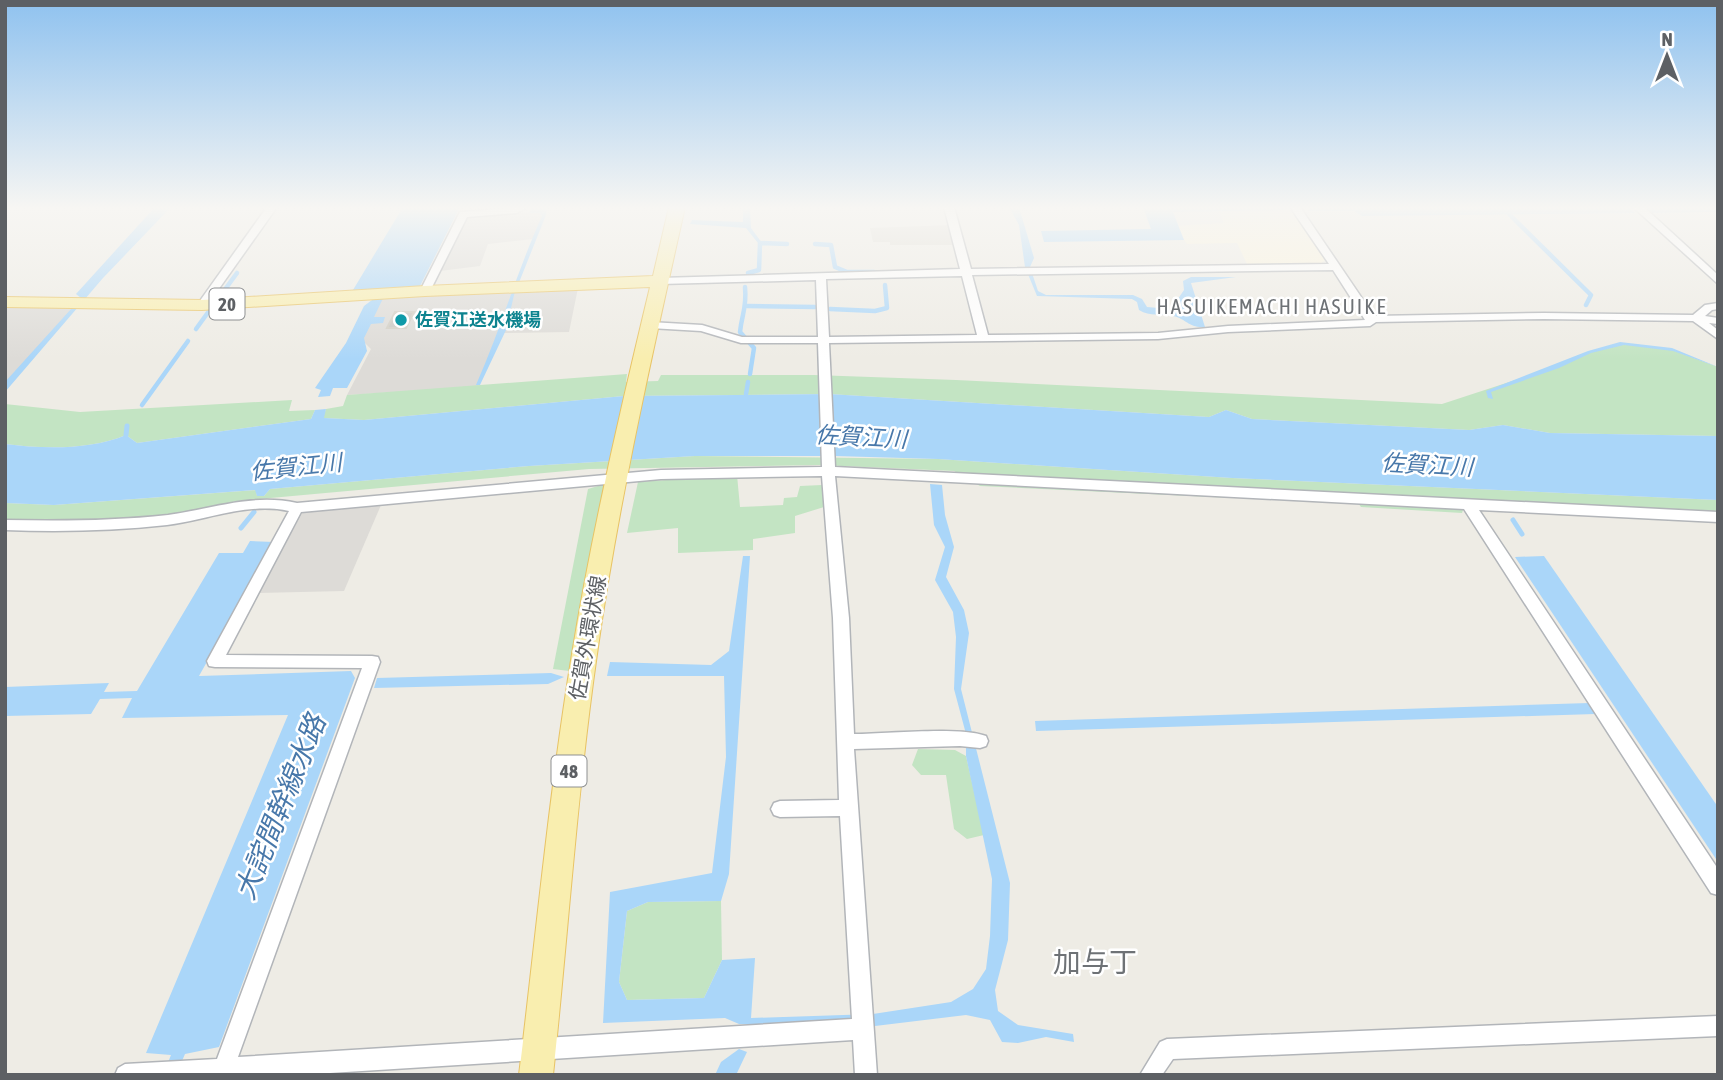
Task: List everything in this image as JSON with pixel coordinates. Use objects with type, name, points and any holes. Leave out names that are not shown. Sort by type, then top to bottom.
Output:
[{"type":"main road","name":"佐賀外環状線","points":[[536,1075],[575,716],[619,474],[665,257]]},
{"type":"main road","name":"20","points":[[5,302],[202,305],[425,291],[660,281]]},
{"type":"street","points":[[202,305],[236,257]]},
{"type":"street","points":[[425,291],[442,257]]},
{"type":"street","points":[[963,257],[984,338]]},
{"type":"street","points":[[1329,257],[1371,319]]},
{"type":"street","points":[[1692,257],[1718,281]]},
{"type":"street","points":[[660,281],[1022,271],[1335,267]]},
{"type":"street","points":[[821,278],[821,340],[828,469],[841,618],[848,808],[866,1075]]},
{"type":"street","points":[[1696,318],[1709,307],[1718,306]]},
{"type":"street","points":[[1371,319],[1544,316],[1696,318],[1718,321]]},
{"type":"street","points":[[1696,318],[1718,336]]},
{"type":"street","points":[[650,326],[702,328],[741,340],[821,340],[1158,336],[1228,329],[1370,323],[1371,319]]},
{"type":"street","points":[[5,525],[167,520],[241,505],[279,502],[297,508],[561,485],[619,474],[828,469],[1718,517]]},
{"type":"street","points":[[1469,505],[1718,886]]},
{"type":"street","points":[[223,1070],[372,662],[215,661],[297,508]]},
{"type":"street","points":[[846,742],[960,739],[980,741]]},
{"type":"street","points":[[780,809],[848,808]]},
{"type":"street","points":[[125,1075],[539,1047],[862,1020]]},
{"type":"street","points":[[1150,1075],[1167,1049],[1365,1043],[1718,1026]]},
{"type":"shaded area","points":[[447,257],[483,257],[480,266],[440,271]]},
{"type":"shaded area","points":[[1244,257],[1323,257],[1325,260],[1320,264],[1247,264]]},
{"type":"shaded area","points":[[578,288],[569,332],[502,333],[478,387],[347,395],[371,349],[361,339],[380,298]]},
{"type":"shaded area","points":[[5,306],[76,307],[5,387]]},
{"type":"shaded area","points":[[381,505],[344,591],[258,593],[303,512]]},
{"type":"green space","points":[[1621,344],[1672,350],[1718,367],[1718,436],[1550,433],[1503,425],[1469,430],[1252,419],[1226,410],[1209,417],[829,394],[624,396],[364,420],[323,418],[326,409],[343,406],[347,395],[627,374],[626,382],[658,381],[661,375],[814,375],[1442,404],[1561,365],[1589,352]]},
{"type":"green space","points":[[292,400],[289,411],[315,410],[311,419],[137,443],[126,435],[82,446],[35,447],[5,444],[5,404],[80,412]]},
{"type":"green space","points":[[695,456],[938,459],[1232,478],[1718,500],[1718,512],[1466,501],[1462,513],[1361,507],[1352,495],[1254,489],[1233,498],[980,486],[954,471],[820,465],[589,469],[237,501],[170,516],[43,522],[5,521],[5,503],[54,505],[256,490],[257,496],[264,496],[270,489],[529,466]]},
{"type":"green space","points":[[737,475],[740,507],[783,505],[784,498],[797,497],[800,486],[822,485],[824,507],[795,516],[795,533],[753,539],[753,550],[678,553],[678,528],[627,533],[638,482]]},
{"type":"green space","points":[[608,483],[586,573],[569,671],[553,669],[588,489]]},
{"type":"green space","points":[[918,749],[955,750],[966,756],[984,835],[967,839],[954,829],[946,775],[921,775],[912,765]]},
{"type":"green space","points":[[721,901],[722,960],[704,998],[627,1000],[619,982],[627,911],[648,902]]},
{"type":"water","points":[[109,257],[123,257],[5,392],[5,382],[81,298],[76,294]]},
{"type":"water","points":[[373,257],[434,257],[420,286],[388,288],[374,317],[385,317],[383,323],[371,324],[364,338],[367,351],[347,388],[333,388],[330,396],[318,397],[321,390],[315,388],[346,343],[364,306],[372,300],[376,289],[353,290]]},
{"type":"water","points":[[529,257],[514,295],[506,330],[480,385],[476,385],[493,343],[525,258]]},
{"type":"water","points":[[1024,257],[1034,257],[1030,267],[1038,291],[1046,295],[1133,295],[1142,299],[1147,307],[1171,309],[1184,290],[1183,281],[1191,277],[1236,277],[1191,283],[1205,327],[1195,326],[1173,316],[1143,312],[1132,299],[1037,296]]},
{"type":"water","points":[[1620,342],[1672,348],[1718,367],[1673,351],[1624,345],[1591,353],[1559,368],[1491,392],[1493,399],[1488,398],[1486,391],[1588,351]]},
{"type":"water","name":"佐賀江川","points":[[829,394],[1209,417],[1226,410],[1252,419],[1469,430],[1503,425],[1550,433],[1718,436],[1718,500],[1232,478],[938,459],[695,456],[529,466],[270,489],[264,496],[257,496],[255,490],[54,505],[5,503],[5,444],[35,447],[82,446],[126,435],[137,443],[311,419],[315,410],[326,409],[324,418],[364,420],[624,396]]},
{"type":"water","points":[[930,484],[942,485],[945,515],[954,547],[946,577],[964,610],[969,633],[961,689],[1010,883],[1008,940],[995,990],[998,1011],[1018,1025],[1073,1034],[1074,1042],[1046,1037],[1018,1043],[1002,1042],[990,1020],[966,1015],[875,1026],[739,1024],[725,1018],[603,1023],[610,892],[712,873],[726,757],[724,676],[607,676],[610,662],[711,665],[729,651],[743,556],[750,556],[729,874],[721,901],[648,902],[627,911],[619,982],[627,1000],[704,998],[722,960],[755,958],[751,1018],[873,1014],[951,1002],[973,989],[986,969],[992,879],[966,756],[966,734],[954,689],[956,637],[953,612],[935,580],[945,547],[934,525]]},
{"type":"water","name":"大詫間幹線水路","points":[[250,541],[274,542],[199,676],[351,671],[355,678],[219,1047],[185,1054],[176,1075],[163,1075],[171,1055],[146,1053],[288,715],[122,718],[132,698],[100,699],[91,714],[5,716],[5,687],[109,683],[104,692],[137,691],[219,553],[243,553]]},
{"type":"water","points":[[1544,556],[1718,807],[1718,862],[1515,557]]},
{"type":"water","points":[[551,673],[564,677],[548,684],[374,688],[377,678]]},
{"type":"water","points":[[1589,703],[1595,714],[1036,731],[1035,721]]},
{"type":"water","points":[[739,1049],[747,1052],[736,1075],[715,1075],[721,1062]]},
{"type":"building","name":"佐賀江送水機場","points":[[395,312],[414,312],[406,328],[387,328]]},
{"type":"waterway","points":[[748,273],[759,270],[759,257]]},
{"type":"waterway","points":[[833,257],[835,267],[847,272],[874,272]]},
{"type":"waterway","points":[[1553,257],[1591,295],[1586,305]]},
{"type":"waterway","points":[[218,299],[237,273]]},
{"type":"waterway","points":[[830,309],[875,311],[887,308],[885,285]]},
{"type":"waterway","points":[[745,287],[740,332],[754,348],[750,374]]},
{"type":"waterway","points":[[747,306],[815,307]]},
{"type":"waterway","points":[[196,329],[209,311]]},
{"type":"waterway","points":[[142,405],[188,341]]},
{"type":"waterway","points":[[746,394],[748,382]]},
{"type":"waterway","points":[[126,435],[127,426]]},
{"type":"waterway","points":[[241,528],[254,512]]},
{"type":"waterway","points":[[1513,520],[1522,534]]},
{"type":"place","name":"佐賀江送水機場","points":[[401,320]]},
{"type":"district","name":"HASUIKEMACHI HASUIKE","points":[[1272,307]]},
{"type":"district","name":"加与丁","points":[[1095,962]]}]
